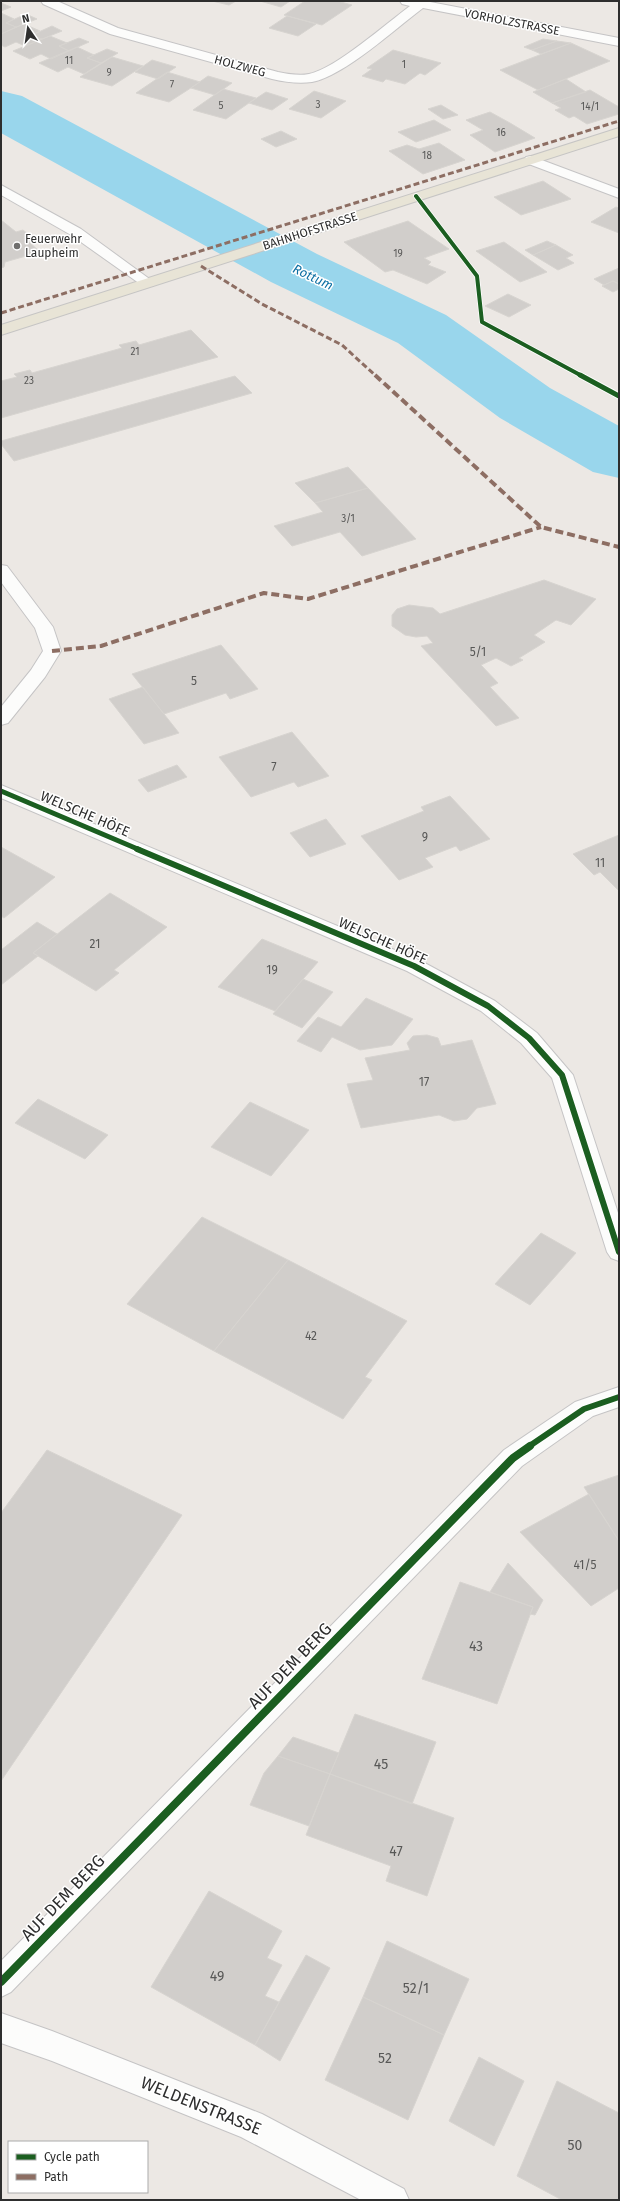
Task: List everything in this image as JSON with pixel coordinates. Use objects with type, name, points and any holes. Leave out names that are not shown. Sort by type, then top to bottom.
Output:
[{"type":"main road","name":"BAHNHOFSTRASSE","points":[[1,330],[619,132]]},
{"type":"street","name":"HOLZWEG","points":[[47,1],[114,31],[277,76],[296,79],[311,78],[333,70],[420,4]]},
{"type":"street","name":"VORHOLZSTRASSE","points":[[406,1],[619,42]]},
{"type":"street","points":[[531,160],[619,194]]},
{"type":"street","points":[[1,189],[76,232],[148,283]]},
{"type":"street","points":[[1,570],[44,627],[52,651],[39,673],[1,718]]},
{"type":"street","name":"WELSCHE HÖFE","points":[[1,792],[414,966],[488,1006],[528,1038],[562,1075],[619,1252]]},
{"type":"street","name":"AUF DEM BERG","points":[[1,1982],[513,1458],[584,1409],[619,1397]]},
{"type":"street","name":"WELDENSTRASSE","points":[[1,2028],[52,2046],[251,2125],[393,2200]]},
{"type":"building","points":[[212,1],[236,1],[229,5]]},
{"type":"building","points":[[260,1],[290,1],[281,7]]},
{"type":"building","points":[[305,1],[337,1],[352,5],[322,25],[284,15]]},
{"type":"building","points":[[1,3],[11,7],[1,11]]},
{"type":"building","points":[[1,13],[14,19],[6,23],[16,27],[1,34]]},
{"type":"building","points":[[26,14],[37,19],[16,27],[6,23]]},
{"type":"building","points":[[287,16],[316,24],[298,36],[269,28]]},
{"type":"building","points":[[24,24],[40,31],[32,35],[42,39],[25,46],[16,42],[5,47],[1,45],[1,34]]},
{"type":"building","points":[[52,26],[62,31],[42,39],[32,35]]},
{"type":"building","points":[[50,36],[67,43],[59,46],[69,51],[51,59],[41,54],[30,59],[13,51]]},
{"type":"building","points":[[79,38],[89,42],[69,51],[59,46]]},
{"type":"building","points":[[543,39],[557,41],[532,50],[524,47]]},
{"type":"building","points":[[557,41],[571,43],[541,54],[532,50]]},
{"type":"building","points":[[571,43],[610,61],[538,90],[500,70]]},
{"type":"building","points":[[77,47],[94,55],[87,58],[101,63],[84,74],[68,67],[58,72],[39,63]]},
{"type":"building","points":[[107,49],[118,53],[101,63],[87,58]]},
{"type":"building","points":[[393,50],[441,63],[425,75],[420,73],[405,84],[386,79],[383,82],[362,76],[372,69],[367,68]]},
{"type":"building","points":[[112,57],[143,66],[112,86],[80,77]]},
{"type":"building","points":[[152,60],[176,67],[158,79],[135,72]]},
{"type":"building","points":[[167,72],[200,82],[169,102],[136,93]]},
{"type":"building","points":[[208,76],[232,83],[215,95],[191,88]]},
{"type":"building","points":[[566,79],[586,92],[552,103],[533,92]]},
{"type":"building","points":[[223,89],[256,98],[226,119],[193,110]]},
{"type":"building","points":[[590,90],[619,107],[619,114],[587,124],[574,116],[569,118],[555,110],[561,108],[552,103]]},
{"type":"building","points":[[314,91],[346,101],[321,118],[289,109]]},
{"type":"building","points":[[266,92],[288,99],[272,110],[249,103]]},
{"type":"building","points":[[441,105],[458,115],[443,119],[428,109]]},
{"type":"building","points":[[490,112],[535,138],[495,152],[470,135],[483,130],[466,120]]},
{"type":"building","points":[[434,120],[451,130],[416,142],[398,132]]},
{"type":"building","points":[[281,131],[297,139],[276,147],[261,139]]},
{"type":"building","points":[[439,143],[465,160],[423,174],[389,151],[407,145],[419,149]]},
{"type":"building","points":[[543,181],[571,199],[521,215],[494,197]]},
{"type":"building","points":[[616,207],[619,208],[619,233],[591,222]]},
{"type":"building","name":"Feuerwehr Laupheim","points":[[1,220],[16,232],[23,230],[34,239],[28,241],[40,252],[5,262],[4,267],[1,268]]},
{"type":"building","points":[[408,221],[449,249],[424,258],[431,262],[428,265],[446,272],[427,284],[393,270],[385,272],[344,242]]},
{"type":"building","points":[[547,241],[556,245],[533,255],[525,250]]},
{"type":"building","points":[[504,242],[547,272],[520,282],[476,251]]},
{"type":"building","points":[[556,245],[573,255],[566,258],[574,263],[558,270],[533,255]]},
{"type":"building","points":[[619,268],[619,284],[613,281],[604,285],[594,279]]},
{"type":"building","points":[[613,281],[619,284],[619,289],[613,292],[602,286]]},
{"type":"building","points":[[508,294],[531,305],[509,317],[485,306]]},
{"type":"building","points":[[191,330],[218,357],[1,418],[1,381],[17,377],[14,374],[30,370],[32,373],[122,348],[119,345],[136,341],[139,345]]},
{"type":"building","points":[[235,376],[252,393],[14,461],[1,444],[1,441]]},
{"type":"building","points":[[348,467],[368,488],[315,503],[295,483]]},
{"type":"building","points":[[368,488],[416,539],[362,556],[340,532],[292,546],[274,526],[323,512],[315,503]]},
{"type":"building","points":[[544,580],[596,599],[571,625],[556,620],[534,635],[545,642],[519,658],[523,660],[511,666],[496,658],[481,665],[498,683],[490,687],[519,718],[496,726],[421,646],[433,643],[427,636],[416,637],[405,635],[392,626],[392,615],[397,609],[409,605],[433,608],[440,614]]},
{"type":"building","points":[[221,645],[258,689],[230,699],[226,693],[164,714],[132,674]]},
{"type":"building","points":[[143,687],[179,733],[144,744],[109,699]]},
{"type":"building","points":[[292,732],[329,776],[298,787],[294,782],[251,797],[219,757]]},
{"type":"building","points":[[177,765],[187,777],[148,792],[138,780]]},
{"type":"building","points":[[450,796],[490,839],[460,851],[456,846],[425,858],[433,867],[399,880],[361,836],[424,811],[421,807]]},
{"type":"building","points":[[326,819],[346,844],[310,857],[290,833]]},
{"type":"building","points":[[619,835],[619,891],[600,872],[594,875],[573,854]]},
{"type":"building","points":[[1,847],[55,877],[4,918],[1,916]]},
{"type":"building","points":[[110,893],[167,927],[114,970],[119,973],[96,991],[33,953]]},
{"type":"building","points":[[37,922],[57,934],[33,953],[38,956],[1,985],[1,950]]},
{"type":"building","points":[[262,939],[318,962],[275,1011],[218,987]]},
{"type":"building","points":[[303,979],[333,992],[302,1028],[273,1014]]},
{"type":"building","points":[[366,998],[413,1019],[392,1045],[360,1050],[332,1037],[321,1052],[297,1041],[318,1017],[341,1027]]},
{"type":"building","points":[[427,1035],[438,1038],[441,1046],[472,1040],[496,1104],[477,1108],[467,1119],[454,1121],[439,1115],[361,1128],[347,1084],[373,1080],[365,1058],[410,1050],[407,1043],[413,1036]]},
{"type":"building","points":[[38,1099],[108,1135],[85,1159],[15,1123]]},
{"type":"building","points":[[250,1102],[309,1130],[271,1176],[211,1147]]},
{"type":"building","points":[[202,1217],[288,1260],[214,1351],[127,1304]]},
{"type":"building","points":[[541,1233],[576,1253],[530,1305],[495,1284]]},
{"type":"building","points":[[288,1260],[407,1321],[365,1377],[372,1380],[343,1419],[214,1351]]},
{"type":"building","points":[[47,1450],[182,1515],[1,1781],[1,1513]]},
{"type":"building","points":[[619,1475],[619,1541],[584,1487]]},
{"type":"building","points":[[589,1494],[619,1541],[619,1588],[591,1606],[520,1532]]},
{"type":"building","points":[[508,1563],[543,1600],[535,1615],[530,1614],[533,1607],[490,1592]]},
{"type":"building","points":[[460,1582],[533,1607],[497,1704],[422,1679]]},
{"type":"building","points":[[355,1714],[436,1742],[412,1804],[330,1774]]},
{"type":"building","points":[[293,1737],[339,1753],[330,1774],[278,1756]]},
{"type":"building","points":[[278,1756],[330,1774],[309,1826],[250,1805],[264,1773]]},
{"type":"building","points":[[330,1774],[454,1818],[427,1896],[386,1881],[391,1866],[306,1835]]},
{"type":"building","points":[[209,1891],[282,1931],[267,1958],[282,1965],[265,1996],[279,2002],[255,2045],[151,1987]]},
{"type":"building","points":[[387,1941],[469,1979],[444,2035],[363,1997]]},
{"type":"building","points":[[306,1955],[330,1968],[280,2061],[255,2045]]},
{"type":"building","points":[[363,1997],[444,2035],[408,2120],[325,2080]]},
{"type":"building","points":[[479,2057],[524,2081],[494,2146],[449,2121]]},
{"type":"building","points":[[557,2081],[619,2113],[619,2200],[562,2200],[517,2176]]},
{"type":"waterway","name":"Rottum","points":[[1,109],[294,268],[422,329],[525,403],[619,456]]},
{"type":"marked path","points":[[1,313],[132,271],[619,121]]},
{"type":"marked path","points":[[201,266],[262,304],[342,345],[541,527],[619,547]]},
{"type":"marked path","points":[[52,651],[101,646],[264,593],[308,599],[541,527]]},
{"type":"cycle path","points":[[416,196],[477,276],[482,322],[619,396]]},
{"type":"cycle path","points":[[1,791],[414,966],[488,1006],[529,1038],[562,1075],[619,1252]]},
{"type":"cycle path","points":[[1,1982],[513,1458],[584,1409],[619,1397]]},
{"type":"place","name":"Feuerwehr Laupheim","points":[[17,246]]}]
